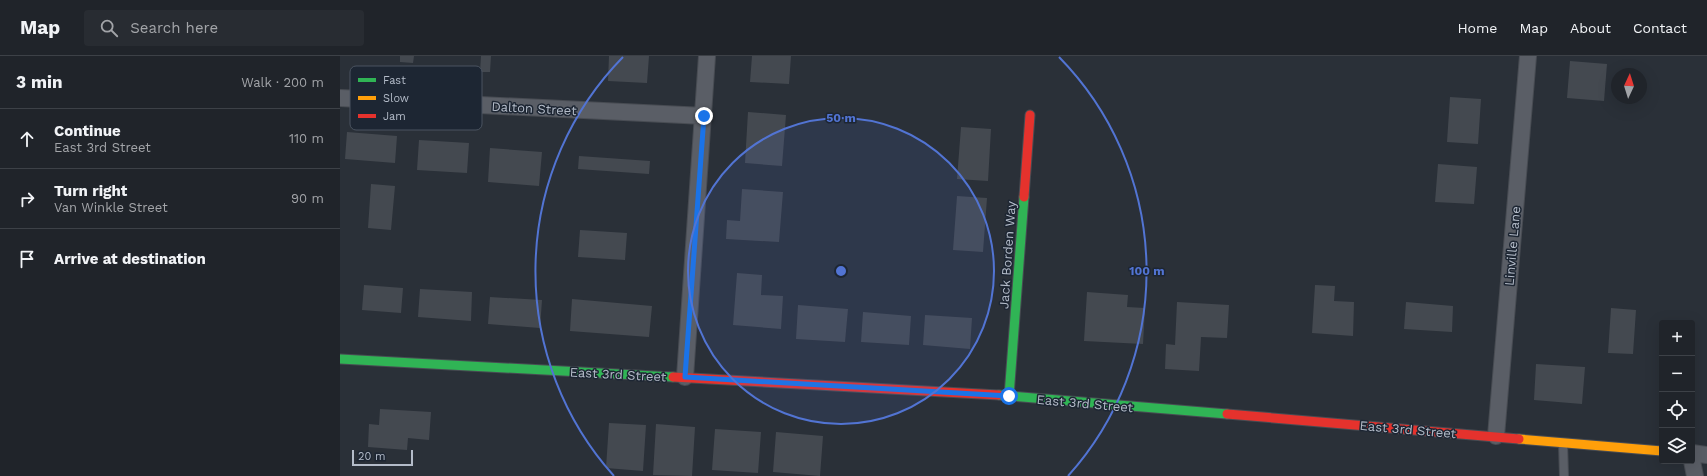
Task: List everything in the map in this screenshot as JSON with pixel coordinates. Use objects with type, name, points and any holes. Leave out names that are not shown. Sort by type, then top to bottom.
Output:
[{"type":"street","points":[[685,377],[707,56]]},
{"type":"street","name":"Linville Lane","points":[[1496,436],[1528,56]]},
{"type":"street","name":"Dalton Street","points":[[340,98],[350,98]]},
{"type":"street","name":"Dalton Street","points":[[482,105],[704,116]]},
{"type":"street","name":"Jack Borden Way","points":[[1009,396],[1030,115]]},
{"type":"street","name":"East 3rd Street","points":[[340,358],[1009,396],[1659,451]]},
{"type":"street","points":[[1695,453],[1707,455]]},
{"type":"street","points":[[1693,464],[1695,476]]},
{"type":"lane","points":[[1563,442],[1564,476]]},
{"type":"building","points":[[400,56],[414,56],[413,63],[400,62]]},
{"type":"building","points":[[481,56],[491,56],[490,72],[482,72],[482,66],[480,66]]},
{"type":"building","points":[[609,56],[649,56],[647,83],[608,81]]},
{"type":"building","points":[[752,56],[791,56],[789,84],[750,82]]},
{"type":"building","points":[[1570,61],[1607,64],[1604,101],[1567,98]]},
{"type":"building","points":[[1450,97],[1481,99],[1478,144],[1447,142]]},
{"type":"building","points":[[748,112],[786,115],[782,166],[745,163]]},
{"type":"building","points":[[961,127],[991,129],[988,181],[957,179]]},
{"type":"building","points":[[347,132],[397,136],[395,163],[345,159]]},
{"type":"building","points":[[419,140],[469,143],[467,173],[417,170]]},
{"type":"building","points":[[490,148],[542,152],[539,186],[488,182]]},
{"type":"building","points":[[579,156],[650,161],[649,174],[578,169]]},
{"type":"building","points":[[1438,164],[1477,167],[1474,204],[1435,202]]},
{"type":"building","points":[[371,184],[395,186],[391,230],[368,228]]},
{"type":"building","points":[[742,189],[783,192],[779,242],[726,239],[727,220],[740,221]]},
{"type":"building","points":[[957,196],[987,198],[983,252],[953,250]]},
{"type":"building","points":[[580,230],[627,233],[625,260],[578,257]]},
{"type":"building","points":[[737,273],[762,275],[761,295],[783,296],[781,329],[733,325]]},
{"type":"building","points":[[364,285],[403,288],[401,313],[362,310]]},
{"type":"building","points":[[1315,285],[1335,286],[1334,301],[1354,302],[1353,336],[1312,333]]},
{"type":"building","points":[[420,289],[472,292],[471,321],[418,317]]},
{"type":"building","points":[[1087,292],[1128,295],[1127,307],[1145,308],[1143,344],[1084,341]]},
{"type":"building","points":[[490,297],[542,300],[540,328],[488,324]]},
{"type":"building","points":[[572,299],[652,306],[649,337],[570,331]]},
{"type":"building","points":[[1177,302],[1229,305],[1227,338],[1201,337],[1199,371],[1165,369],[1166,344],[1175,345]]},
{"type":"building","points":[[1406,302],[1453,306],[1452,332],[1404,329]]},
{"type":"building","points":[[798,305],[848,309],[845,342],[796,339]]},
{"type":"building","points":[[1611,308],[1636,310],[1633,354],[1608,353]]},
{"type":"building","points":[[863,312],[911,316],[909,345],[861,342]]},
{"type":"building","points":[[925,315],[972,318],[970,349],[923,345]]},
{"type":"building","points":[[1536,364],[1585,367],[1582,404],[1534,400]]},
{"type":"building","points":[[380,409],[431,412],[429,440],[408,438],[407,450],[368,447],[369,424],[379,425]]},
{"type":"building","points":[[609,423],[646,425],[643,471],[606,468]]},
{"type":"building","points":[[656,424],[695,427],[692,476],[653,475]]},
{"type":"building","points":[[715,429],[761,432],[758,473],[712,470]]},
{"type":"building","points":[[776,432],[823,436],[820,476],[773,472]]},
{"type":"traffic: fast","points":[[1009,396],[1024,197]]},
{"type":"traffic: fast","points":[[340,359],[673,377]]},
{"type":"traffic: fast","points":[[999,395],[1227,414]]},
{"type":"traffic: slow","points":[[1519,439],[1659,451]]},
{"type":"traffic: jam","points":[[1024,197],[1030,115]]},
{"type":"traffic: jam","points":[[673,377],[999,395]]},
{"type":"traffic: jam","points":[[1227,414],[1519,439]]},
{"type":"route","points":[[704,116],[685,377],[1009,396]]}]
